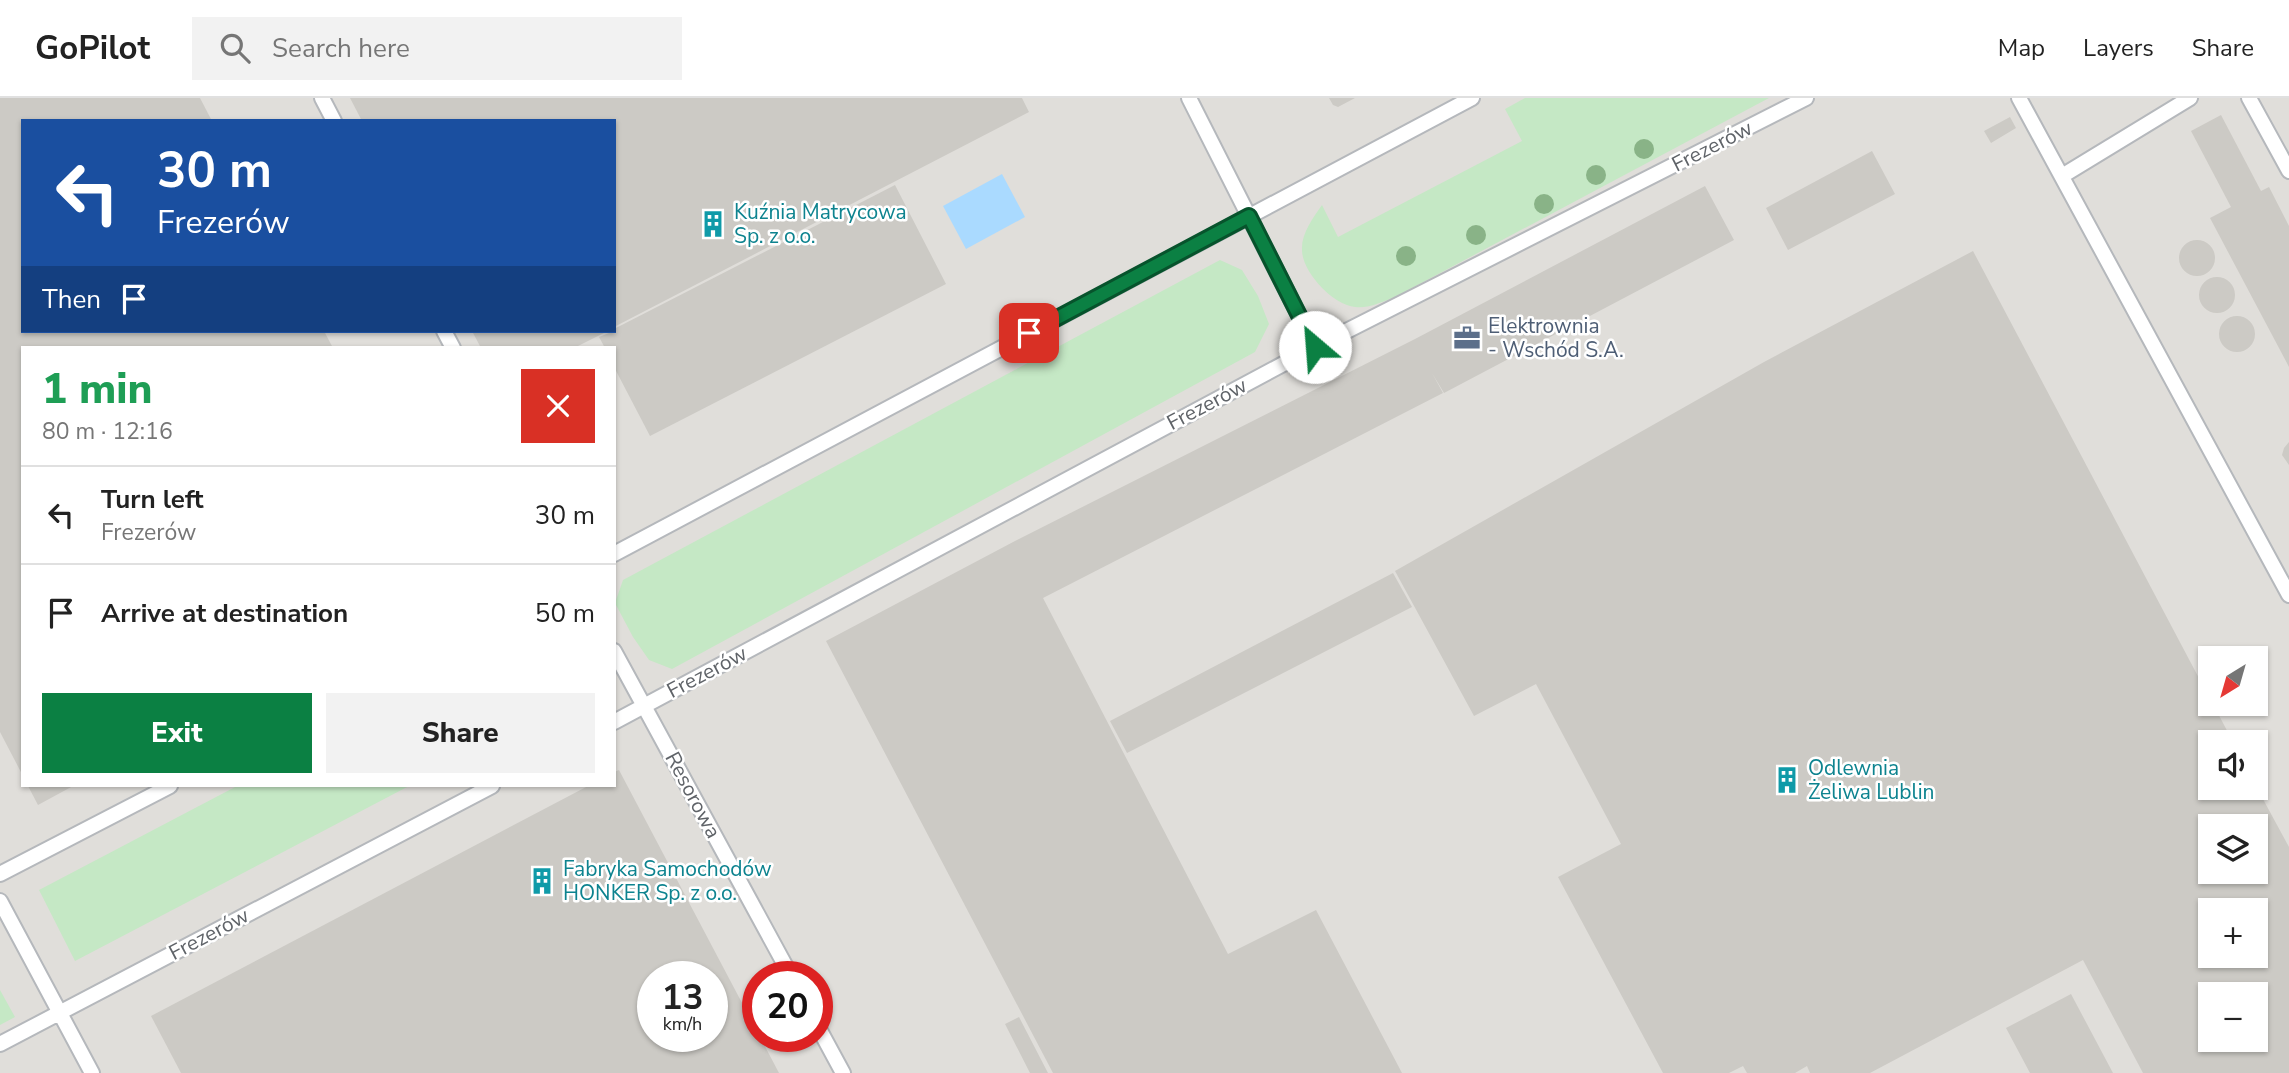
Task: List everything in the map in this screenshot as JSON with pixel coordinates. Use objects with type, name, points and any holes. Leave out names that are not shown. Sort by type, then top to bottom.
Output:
[{"type":"lane","points":[[322,98],[333,119]]},
{"type":"lane","points":[[1189,98],[1315,347]]},
{"type":"lane","points":[[616,553],[1472,98]]},
{"type":"lane","name":"Frezerów","points":[[616,721],[1315,347],[1806,98]]},
{"type":"lane","points":[[2019,98],[2289,595]]},
{"type":"lane","points":[[2062,176],[2190,98]]},
{"type":"lane","points":[[2249,98],[2289,172]]},
{"type":"lane","name":"Resorowa","points":[[616,656],[783,961]]},
{"type":"lane","points":[[0,874],[168,787]]},
{"type":"lane","name":"Frezerów","points":[[0,1044],[490,787]]},
{"type":"lane","points":[[0,901],[92,1073]]},
{"type":"lane","points":[[832,1052],[843,1073]]},
{"type":"shaded area","points":[[0,98],[2289,98],[2289,1073],[0,1073]]},
{"type":"green space","points":[[1525,98],[1769,98],[1392,298],[1371,306],[1355,307],[1337,300],[1320,286],[1303,259],[1302,244],[1311,221],[1322,205],[1338,237],[1522,141],[1505,109]]},
{"type":"green space","points":[[1220,260],[1242,270],[1258,296],[1269,324],[1255,352],[672,669],[649,660],[633,637],[616,605],[623,580]]},
{"type":"green space","points":[[235,787],[407,787],[75,961],[39,890]]},
{"type":"green space","points":[[0,990],[15,1017],[0,1025]]},
{"type":"water","points":[[1002,174],[1025,217],[966,249],[943,206]]},
{"type":"building","points":[[0,98],[200,98],[211,119],[21,119],[21,333],[325,333],[332,346],[21,346],[21,772],[0,732]]},
{"type":"building","name":"Kuźnia Matrycowa Sp. z o.o.","points":[[350,98],[1022,98],[1029,112],[616,326],[616,119],[361,119]]},
{"type":"building","points":[[1329,98],[1355,98],[1338,107],[1333,105]]},
{"type":"building","points":[[2221,115],[2261,191],[2269,187],[2289,226],[2289,367],[2210,218],[2231,207],[2191,131]]},
{"type":"building","points":[[2010,117],[2016,128],[1991,143],[1984,131]]},
{"type":"building","points":[[1872,151],[1895,194],[1788,250],[1766,208]]},
{"type":"building","points":[[895,185],[946,284],[650,436],[616,371],[616,346],[604,346],[599,337],[616,333],[616,328]]},
{"type":"building","points":[[1705,186],[1734,240],[1444,393],[1432,373],[1443,393],[1043,598],[1228,954],[1316,910],[1402,1073],[1053,1073],[826,641],[1015,541],[1415,339]]},
{"type":"building","points":[[2197,240],[2210,245],[2215,258],[2210,271],[2197,276],[2184,271],[2179,258],[2184,245]]},
{"type":"building","name":"Odlewnia Żeliwa Lublin","points":[[1973,251],[2198,676],[2198,716],[2219,716],[2227,730],[2198,730],[2198,800],[2264,800],[2289,847],[2289,1073],[2143,1073],[2083,960],[1870,1073],[1810,1073],[1807,1066],[1795,1073],[1747,1073],[1743,1066],[1729,1073],[1663,1073],[1558,877],[1621,844],[1536,684],[1474,716],[1395,571],[1764,362]]},
{"type":"building","points":[[2217,277],[2230,282],[2235,295],[2230,308],[2217,313],[2204,308],[2199,295],[2204,282]]},
{"type":"building","points":[[2237,316],[2250,321],[2255,334],[2250,347],[2237,352],[2224,347],[2219,334],[2224,321]]},
{"type":"building","points":[[473,333],[604,333],[578,346],[480,346]]},
{"type":"building","points":[[2289,442],[2289,465],[2282,455]]},
{"type":"building","points":[[1393,573],[1412,607],[1127,753],[1110,721]]},
{"type":"building","name":"Fabryka Samochodów HONKER Sp. z o.o.","points":[[619,770],[720,961],[637,961],[637,1052],[728,1052],[728,976],[742,1003],[742,1052],[768,1052],[779,1073],[181,1073],[151,1016],[586,787],[616,787],[616,771]]},
{"type":"building","points":[[29,787],[71,787],[38,805]]},
{"type":"building","points":[[2071,994],[2113,1073],[2030,1073],[2006,1028]]},
{"type":"building","points":[[1019,1017],[1048,1073],[1030,1073],[1005,1024]]},
{"type":"place","name":"Kuźnia Matrycowa Sp. z o.o.","points":[[713,224]]},
{"type":"place","name":"Elektrownia - Wschód S.A.","points":[[1467,338]]},
{"type":"place","name":"Odlewnia Żeliwa Lublin","points":[[1787,780]]},
{"type":"place","name":"Fabryka Samochodów HONKER Sp. z o.o.","points":[[542,881]]},
{"type":"route","points":[[1029,333],[1249,216],[1315,347]]}]
